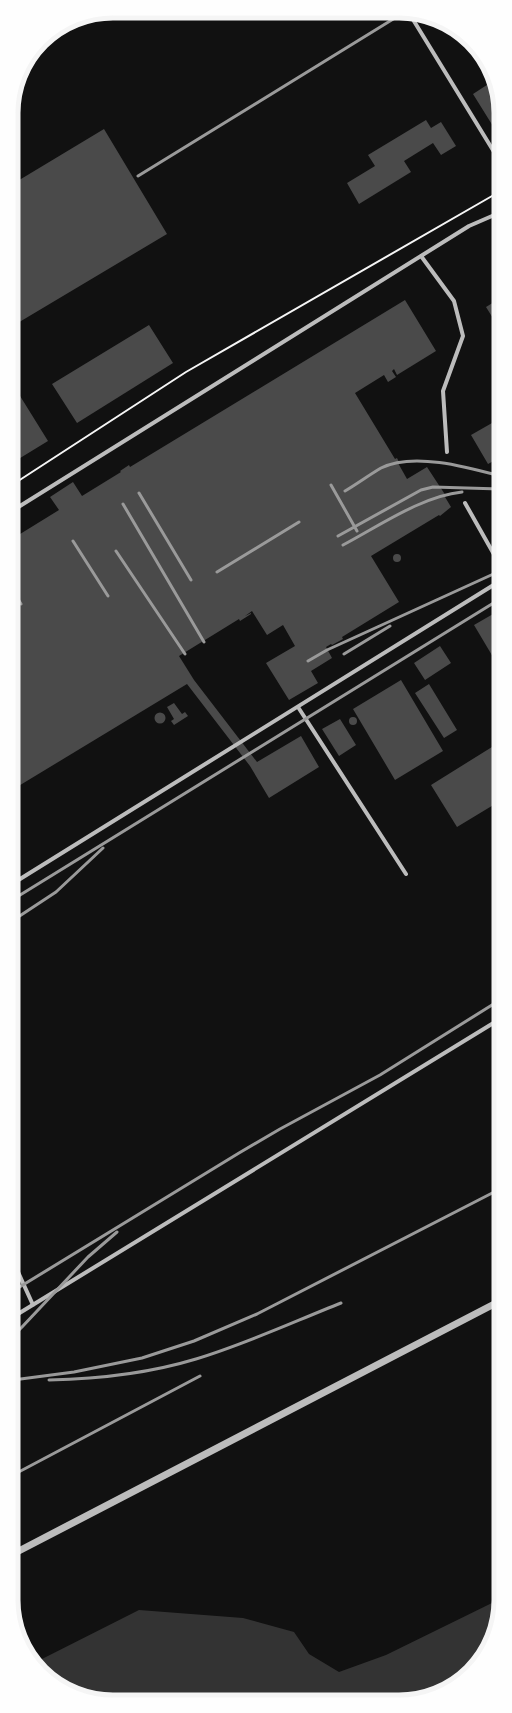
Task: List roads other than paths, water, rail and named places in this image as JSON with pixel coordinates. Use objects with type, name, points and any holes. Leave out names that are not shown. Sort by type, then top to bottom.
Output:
[{"type":"street","points":[[413,19],[494,152]]},
{"type":"street","points":[[18,507],[469,226],[494,215]]},
{"type":"street","points":[[421,256],[454,301],[463,336],[443,391],[447,452]]},
{"type":"street","points":[[465,503],[494,554]]},
{"type":"street","points":[[18,880],[494,585]]},
{"type":"street","points":[[298,707],[406,874]]},
{"type":"street","points":[[18,1314],[494,1022]]},
{"type":"street","points":[[18,1274],[33,1305]]},
{"type":"street","points":[[18,1551],[494,1304]]},
{"type":"railway","points":[[138,176],[395,18]]},
{"type":"railway","points":[[345,491],[381,468],[394,463],[408,461],[424,461],[456,465],[494,474]]},
{"type":"railway","points":[[331,485],[357,531]]},
{"type":"railway","points":[[338,536],[421,490],[433,487],[494,489]]},
{"type":"railway","points":[[343,545],[416,506],[432,499],[462,492]]},
{"type":"railway","points":[[139,493],[191,580]]},
{"type":"railway","points":[[123,504],[204,642]]},
{"type":"railway","points":[[217,572],[299,522]]},
{"type":"railway","points":[[73,541],[108,596]]},
{"type":"railway","points":[[116,551],[185,654]]},
{"type":"railway","points":[[308,661],[327,650],[494,574]]},
{"type":"railway","points":[[18,599],[21,604]]},
{"type":"railway","points":[[18,896],[494,603]]},
{"type":"railway","points":[[344,654],[390,626]]},
{"type":"railway","points":[[18,917],[56,892],[103,848]]},
{"type":"railway","points":[[18,1288],[239,1153],[380,1075],[494,1004]]},
{"type":"railway","points":[[18,1379],[74,1372],[142,1358],[194,1341],[257,1314],[494,1192]]},
{"type":"railway","points":[[18,1331],[88,1257],[117,1232]]},
{"type":"railway","points":[[49,1380],[142,1372],[178,1364],[233,1347],[341,1303]]},
{"type":"railway","points":[[18,1472],[200,1376]]}]
